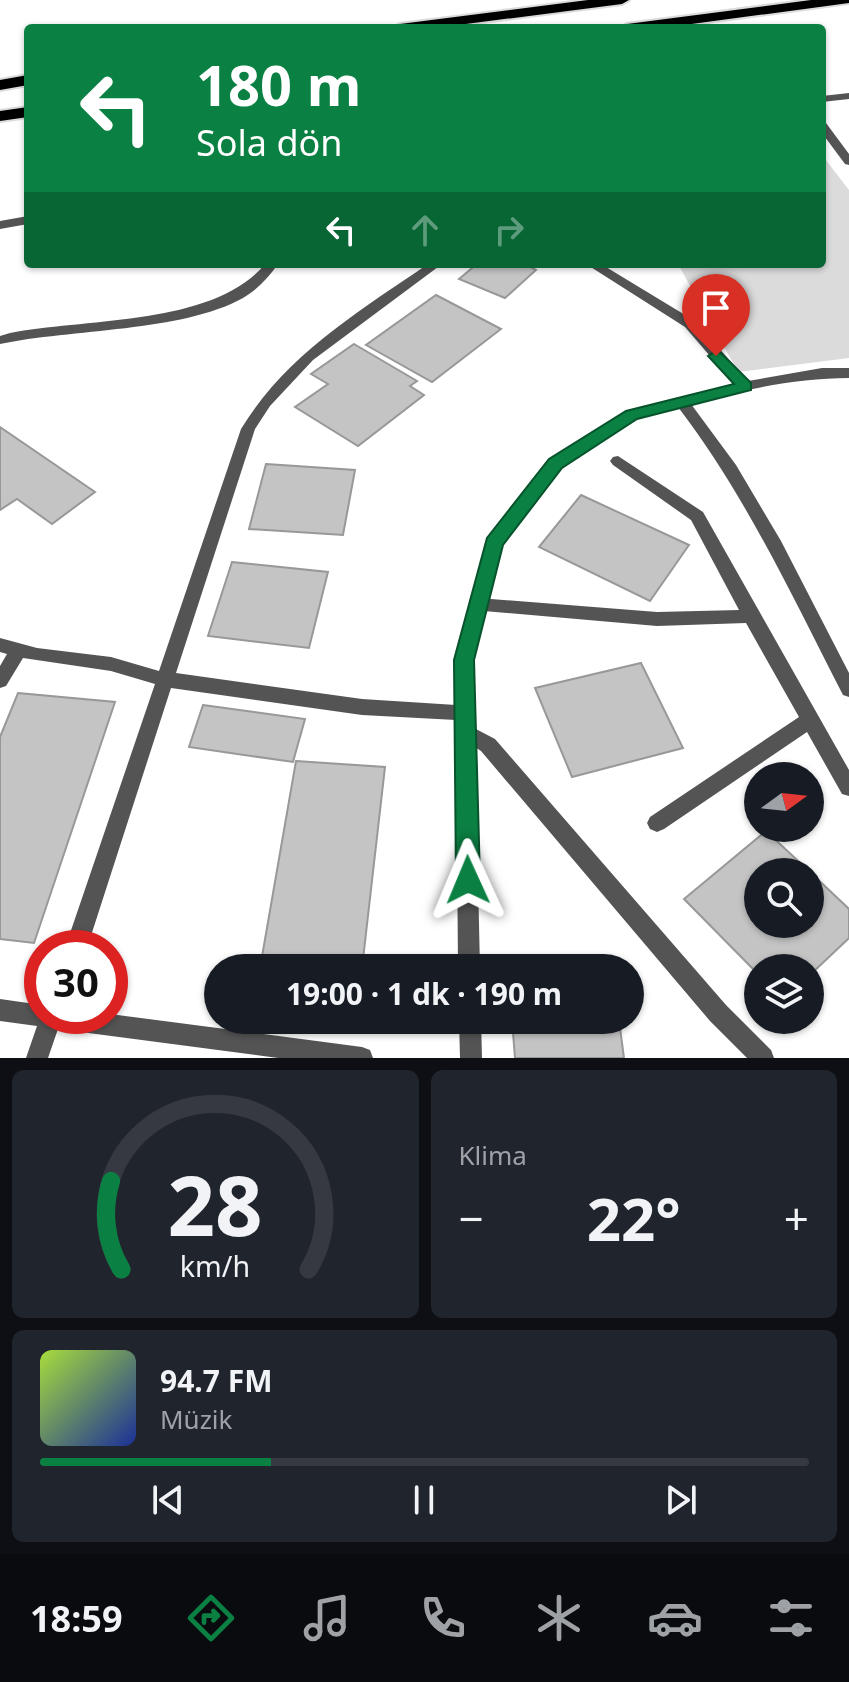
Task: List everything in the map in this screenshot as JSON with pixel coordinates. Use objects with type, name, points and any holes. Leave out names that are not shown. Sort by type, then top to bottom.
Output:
[{"type":"highway","points":[[432,24],[622,0]]},
{"type":"highway","points":[[658,24],[845,0]]},
{"type":"highway","points":[[0,85],[24,81]]},
{"type":"highway","points":[[0,116],[24,113]]},
{"type":"street","points":[[826,99],[849,96]]},
{"type":"street","points":[[826,130],[849,162]]},
{"type":"street","points":[[0,225],[24,221]]},
{"type":"street","points":[[0,340],[78,327],[155,320],[196,310],[250,287],[265,276],[270,268]]},
{"type":"street","points":[[82,930],[240,451],[259,408],[290,372],[431,268]]},
{"type":"street","points":[[599,268],[690,324],[745,387]]},
{"type":"street","points":[[469,954],[464,660],[494,543],[555,464],[632,415],[745,387],[822,373],[849,373]]},
{"type":"street","points":[[682,402],[704,428],[753,510],[849,690]]},
{"type":"street","points":[[618,461],[697,516],[849,788]]},
{"type":"street","points":[[478,605],[657,619],[751,616]]},
{"type":"street","points":[[0,681],[9,648],[111,664],[163,679],[465,722],[718,1013],[763,1058]]},
{"type":"street","points":[[657,823],[810,720]]},
{"type":"street","points":[[0,1010],[24,1013]]},
{"type":"street","points":[[128,1027],[362,1058]]},
{"type":"street","points":[[37,1058],[43,1034]]},
{"type":"street","points":[[470,1034],[471,1058]]},
{"type":"shaded area","points":[[826,160],[849,190],[849,358],[738,372],[680,268],[826,268]]},
{"type":"building","points":[[472,268],[536,270],[505,298],[459,279]]},
{"type":"building","points":[[436,295],[501,329],[432,382],[366,345]]},
{"type":"building","points":[[354,344],[417,381],[410,386],[424,395],[358,446],[295,407],[328,384],[311,374]]},
{"type":"building","points":[[0,427],[95,492],[52,524],[17,499],[0,510]]},
{"type":"building","points":[[266,464],[355,470],[343,535],[249,529]]},
{"type":"building","points":[[581,495],[689,545],[650,601],[539,547]]},
{"type":"building","points":[[232,562],[328,572],[309,648],[208,636]]},
{"type":"building","points":[[641,663],[683,748],[572,777],[535,688]]},
{"type":"building","points":[[18,693],[115,702],[38,930],[24,930],[24,942],[0,939],[0,737]]},
{"type":"building","points":[[203,705],[305,719],[293,762],[189,747]]},
{"type":"building","points":[[296,761],[385,767],[364,954],[262,954]]},
{"type":"building","points":[[753,842],[778,842],[795,858],[744,858],[744,938],[824,938],[824,885],[849,909],[849,938],[824,962],[824,954],[744,954],[744,960],[684,899]]},
{"type":"building","points":[[513,1034],[621,1034],[624,1058],[515,1058]]},
{"type":"route","points":[[468,880],[464,660],[494,543],[555,464],[632,415],[745,387],[716,356]]}]
